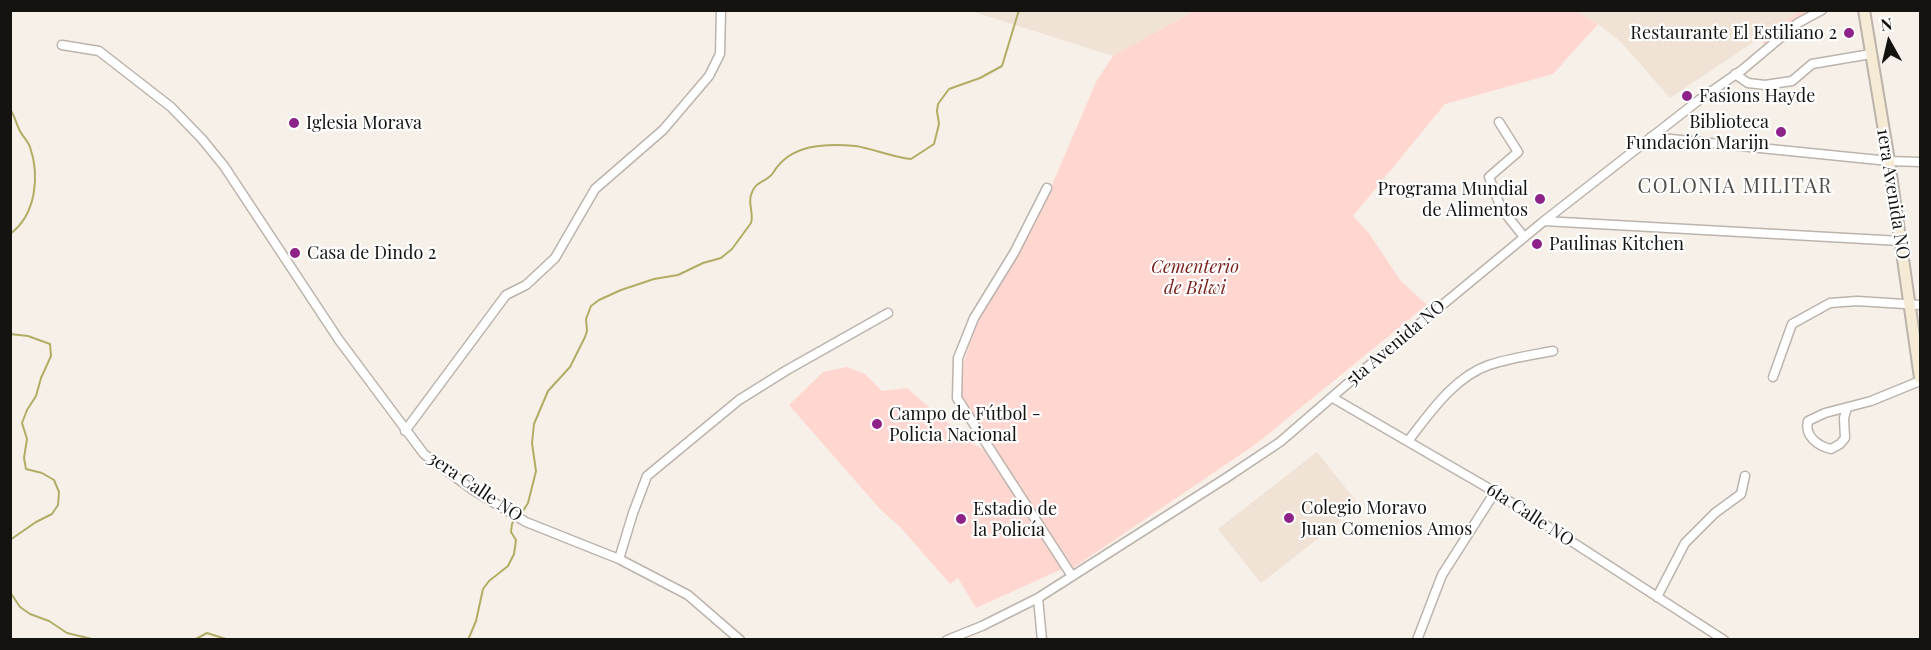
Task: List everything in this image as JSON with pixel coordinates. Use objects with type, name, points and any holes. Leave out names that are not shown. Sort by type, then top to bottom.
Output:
[{"type":"street","points":[[405,431],[506,295],[526,285],[555,258],[596,189],[663,130],[709,76],[720,54],[721,10]]},
{"type":"street","name":"5ta Avenida NO","points":[[947,639],[982,627],[1038,598],[1280,442],[1544,221],[1798,23],[1822,10]]},
{"type":"street","name":"1era Avenida NO","points":[[1864,10],[1900,241],[1915,305],[1920,380]]},
{"type":"street","name":"3era Calle NO","points":[[63,45],[99,51],[171,108],[202,139],[221,163],[339,340],[424,454],[473,490],[526,522],[620,559],[688,595],[740,639]]},
{"type":"street","points":[[1735,74],[1748,83],[1765,85],[1792,81],[1812,64],[1871,54]]},
{"type":"street","points":[[1499,122],[1518,153],[1489,177],[1502,207],[1524,237]]},
{"type":"street","points":[[1651,137],[1889,161],[1920,162]]},
{"type":"street","points":[[1047,188],[1014,253],[974,318],[958,358],[957,398],[1072,576]]},
{"type":"street","points":[[1544,221],[1900,241]]},
{"type":"street","points":[[1773,377],[1791,324],[1830,303],[1915,305]]},
{"type":"street","points":[[620,559],[633,513],[647,476],[739,400],[786,370],[888,313]]},
{"type":"street","points":[[1408,441],[1446,392],[1477,371],[1489,365],[1553,351]]},
{"type":"street","points":[[1847,408],[1844,418],[1845,438],[1831,449],[1821,447],[1808,432],[1808,421],[1825,412],[1871,401],[1920,380]]},
{"type":"street","name":"6ta Calle NO","points":[[1333,398],[1495,492],[1724,639]]},
{"type":"street","points":[[1657,597],[1685,543],[1715,513],[1741,494],[1745,476]]},
{"type":"street","points":[[1417,639],[1442,575],[1495,492]]},
{"type":"street","points":[[1038,598],[1042,639]]},
{"type":"shaded area","points":[[971,11],[1194,11],[1113,56]]},
{"type":"shaded area","points":[[1573,11],[1800,11],[1670,98],[1621,42],[1598,24]]},
{"type":"shaded area","name":"Colegio Moravo Juan Comenios Amos","points":[[1317,452],[1360,506],[1261,583],[1218,529]]},
{"type":"green space","name":"Cementerio de Bilwi","points":[[1573,10],[1598,24],[1553,74],[1445,104],[1353,216],[1368,232],[1400,280],[1427,305],[1256,444],[1073,568],[961,397],[964,361],[978,321],[1049,192],[1096,82],[1113,56],[1194,11]]},
{"type":"green space","points":[[1800,11],[1809,11],[1764,44],[1760,38]]},
{"type":"green space","points":[[847,367],[865,374],[882,391],[907,388],[971,443],[987,451],[1062,569],[976,608],[958,578],[950,584],[902,529],[880,509],[789,405],[823,372]]},
{"type":"waterway","points":[[519,514],[528,503],[536,471],[532,443],[534,424],[548,391],[570,367],[585,337],[586,319],[591,306],[621,290],[654,279],[678,275],[703,263],[721,258],[732,249],[751,223],[750,198],[755,187],[770,176],[780,163],[799,151],[821,146],[844,145],[863,147],[911,159],[934,144],[939,124],[938,104],[949,89],[980,78],[1002,66],[1019,10]]},
{"type":"waterway","points":[[10,109],[30,147],[35,170],[34,194],[30,206],[19,226],[10,234]]},
{"type":"waterway","points":[[10,334],[28,336],[50,344],[51,356],[36,396],[22,423],[27,439],[24,458],[26,469],[42,473],[54,480],[59,492],[58,505],[52,514],[10,540]]},
{"type":"waterway","points":[[468,640],[476,621],[483,589],[489,581],[508,566],[514,554],[516,540],[511,532],[515,518]]},
{"type":"waterway","points":[[10,592],[20,607],[30,614],[49,621],[67,633],[96,640]]},
{"type":"waterway","points":[[194,640],[207,633],[229,640]]},
{"type":"place","name":"Restaurante El Estiliano 2","points":[[1849,33]]},
{"type":"place","name":"Fasions Hayde","points":[[1687,96]]},
{"type":"place","name":"Iglesia Morava","points":[[294,123]]},
{"type":"place","name":"Biblioteca Fundación Marijn","points":[[1781,132]]},
{"type":"place","name":"Programa Mundial de Alimentos","points":[[1540,199]]},
{"type":"place","name":"Paulinas Kitchen","points":[[1537,244]]},
{"type":"place","name":"Casa de Dindo 2","points":[[295,253]]},
{"type":"place","name":"Campo de Fútbol - Policia Nacional","points":[[877,424]]},
{"type":"place","name":"Colegio Moravo Juan Comenios Amos","points":[[1289,518]]},
{"type":"place","name":"Estadio de la Policía","points":[[961,519]]},
{"type":"district","name":"COLONIA MILITAR","points":[[1735,187]]}]
